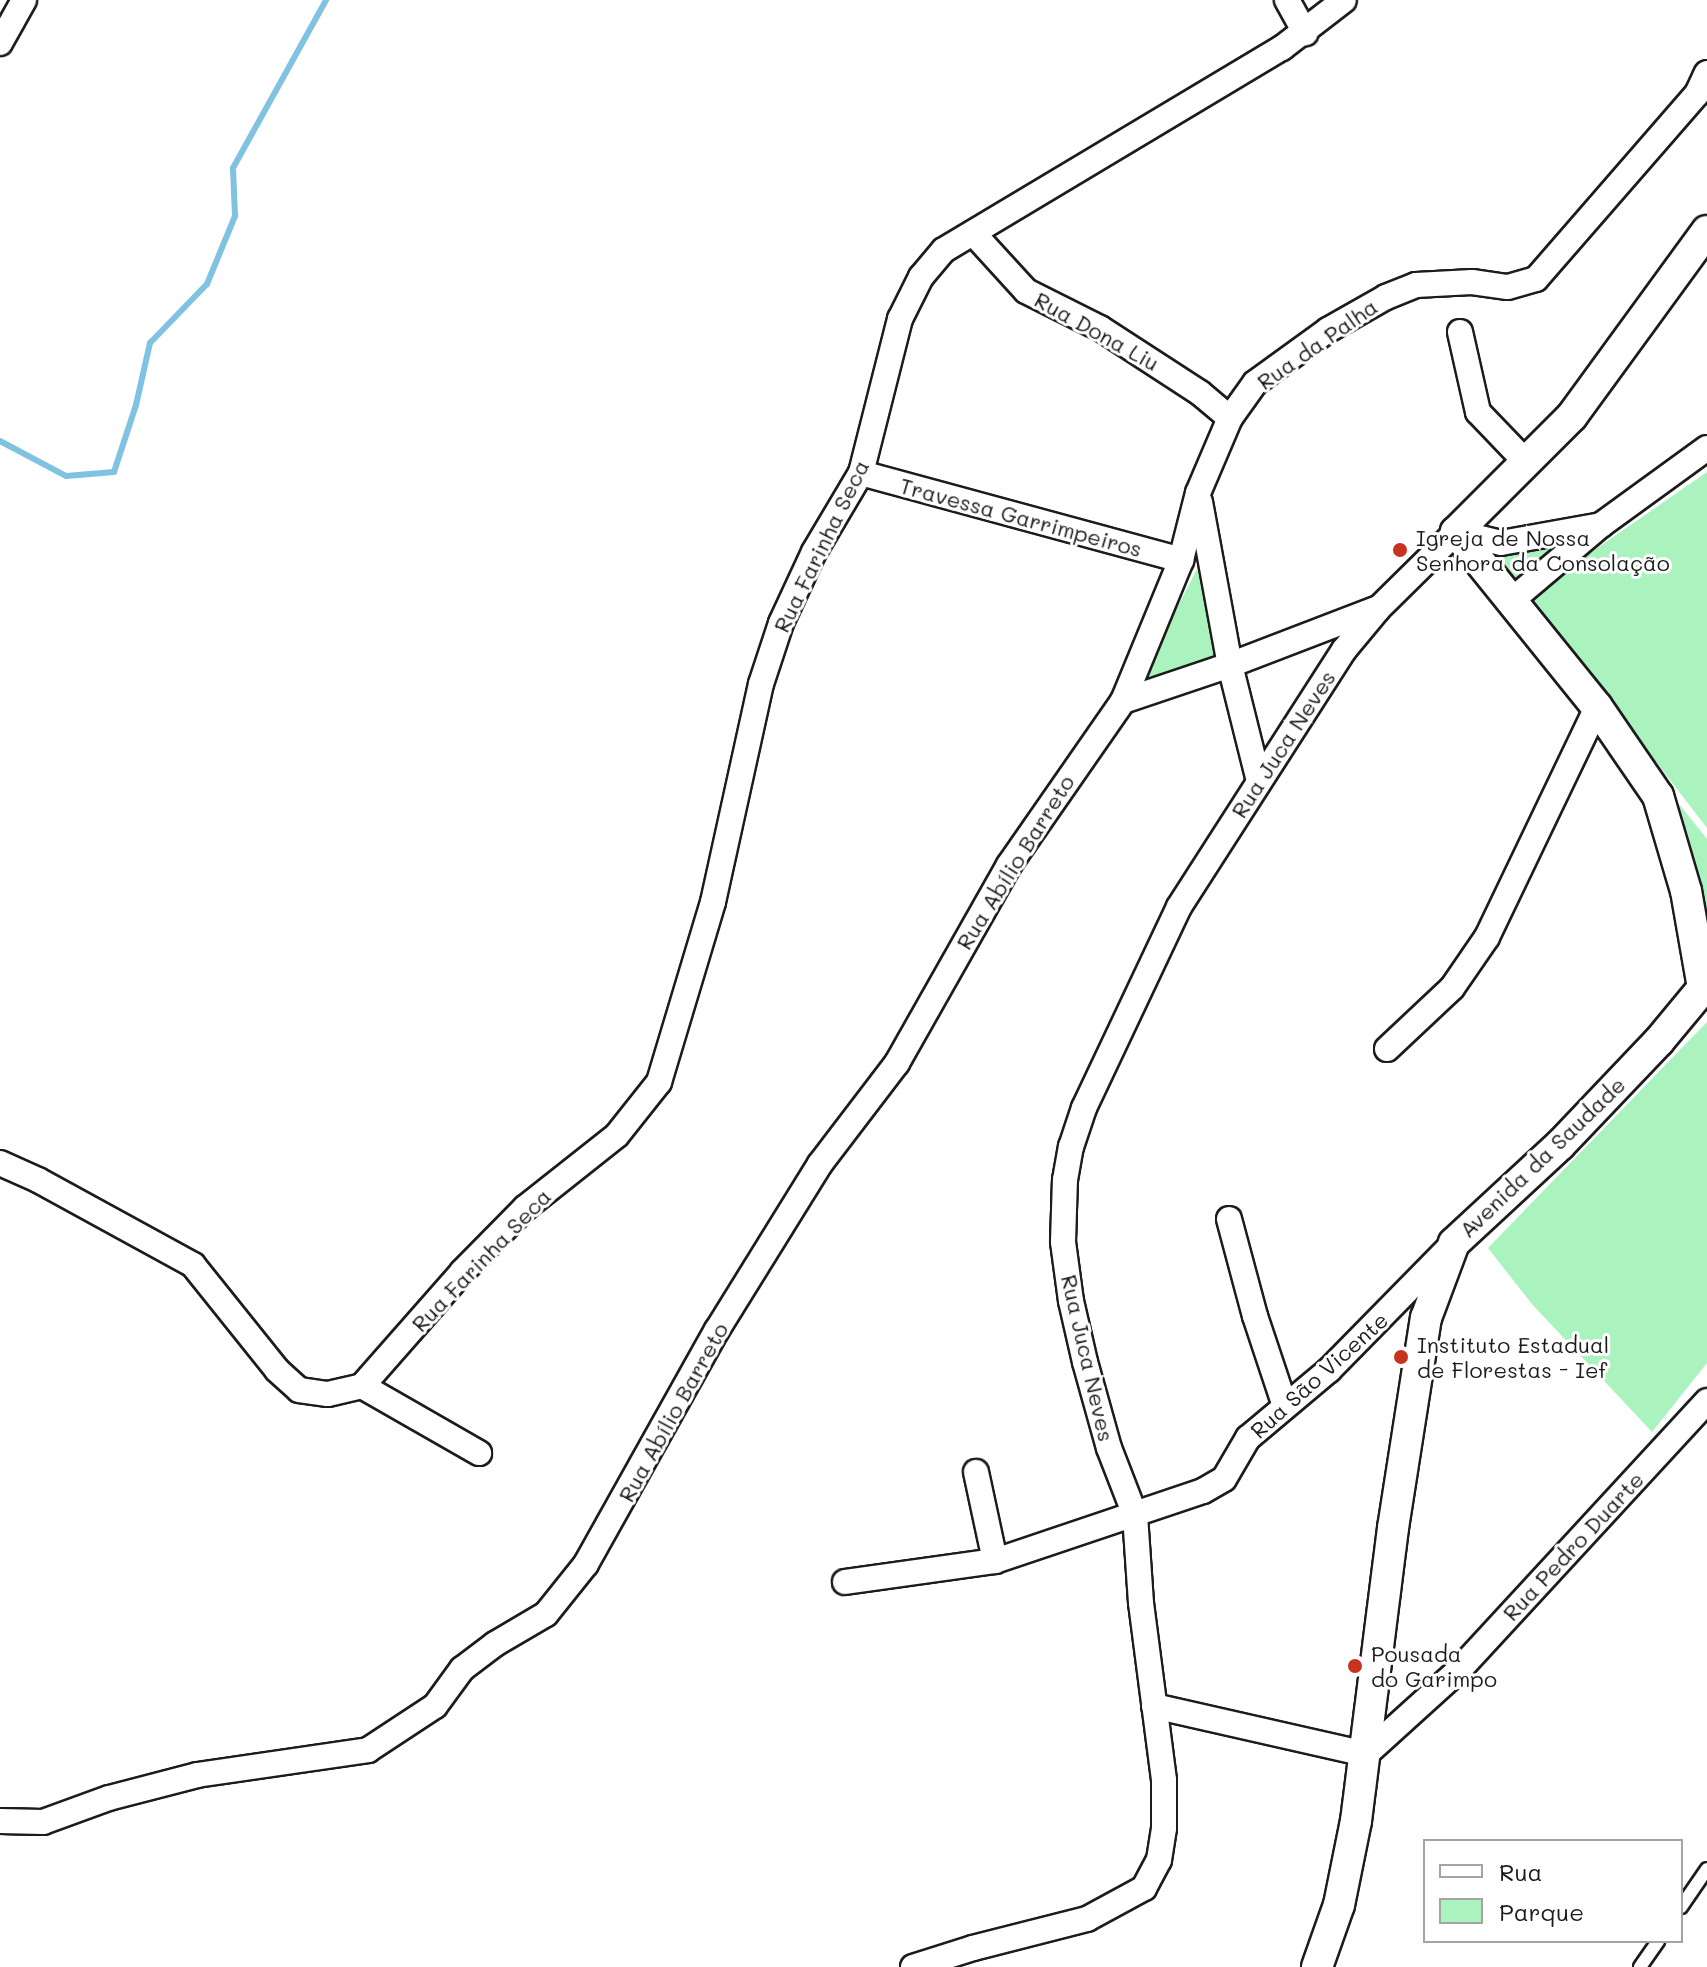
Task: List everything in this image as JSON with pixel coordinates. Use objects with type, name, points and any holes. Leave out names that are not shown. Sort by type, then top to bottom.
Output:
[{"type":"street","points":[[0,43],[24,0]]},
{"type":"street","points":[[1287,0],[1305,33]]},
{"type":"street","name":"Rua Farinha Seca","points":[[362,1386],[462,1272],[525,1208],[617,1135],[659,1082],[713,902],[761,684],[781,623],[814,552],[861,473],[900,319],[921,277],[944,250],[1305,33],[1344,0]]},
{"type":"street","name":"Rua da Palha","points":[[1181,560],[1198,493],[1230,418],[1255,383],[1328,330],[1386,297],[1416,285],[1472,282],[1508,287],[1536,279],[1697,94],[1707,73]]},
{"type":"street","points":[[1456,532],[1572,416],[1616,360],[1707,231]]},
{"type":"street","name":"Rua Dona Liu","points":[[974,234],[1026,291],[1100,328],[1200,393],[1230,418]]},
{"type":"street","points":[[1460,332],[1478,412],[1525,461]]},
{"type":"street","points":[[1511,601],[1601,525],[1707,448]]},
{"type":"street","name":"Travessa Garrimpeiros","points":[[861,473],[1181,560]]},
{"type":"street","points":[[1198,493],[1230,665],[1259,781]]},
{"type":"street","points":[[1456,532],[1501,543],[1601,525]]},
{"type":"street","points":[[1456,532],[1597,707],[1658,796],[1686,891],[1705,986]]},
{"type":"street","name":"Rua Juca Neves","points":[[913,1967],[1087,1919],[1144,1888],[1159,1860],[1164,1828],[1164,1780],[1135,1515],[1109,1448],[1071,1301],[1063,1242],[1065,1180],[1071,1147],[1084,1108],[1179,907],[1322,682],[1378,609],[1456,532]]},
{"type":"street","name":"Rua Abílio Barreto","points":[[0,1821],[43,1822],[109,1798],[197,1775],[368,1750],[435,1706],[462,1669],[495,1644],[546,1614],[586,1564],[717,1330],[820,1164],[897,1063],[1009,865],[1123,701],[1181,560]]},
{"type":"street","points":[[1123,701],[1230,665],[1378,609]]},
{"type":"street","points":[[1387,1049],[1452,988],[1487,937],[1597,707]]},
{"type":"street","name":"Avenida da Saudade","points":[[1317,1967],[1339,1905],[1366,1754],[1393,1528],[1426,1318],[1454,1243],[1560,1145],[1659,1041],[1705,986]]},
{"type":"street","points":[[0,1163],[38,1180],[193,1265],[277,1370],[299,1390],[328,1394],[362,1386],[479,1453]]},
{"type":"street","points":[[1229,1219],[1255,1316],[1285,1406]]},
{"type":"street","name":"Rua São Vicente","points":[[845,1582],[995,1561],[1203,1491],[1224,1479],[1248,1438],[1371,1330],[1454,1243]]},
{"type":"street","name":"Rua Pedro Duarte","points":[[1366,1754],[1459,1670],[1707,1401]]},
{"type":"street","points":[[976,1472],[995,1561]]},
{"type":"street","points":[[1154,1706],[1366,1754]]},
{"type":"lane","points":[[1683,1904],[1707,1869]]},
{"type":"lane","points":[[1640,1967],[1657,1943]]},
{"type":"green space","points":[[1707,472],[1707,828],[1528,596]]},
{"type":"green space","points":[[1567,538],[1520,582],[1504,568],[1499,557]]},
{"type":"green space","points":[[1199,565],[1219,660],[1136,688]]},
{"type":"green space","points":[[1679,804],[1707,839],[1707,935]]},
{"type":"green space","points":[[1707,1022],[1707,1363],[1652,1432],[1531,1303],[1488,1248]]},
{"type":"waterway","points":[[0,441],[66,476],[114,472],[136,405],[150,343],[207,284],[235,216],[233,168],[326,0]]},
{"type":"place","name":"Igreja de Nossa Senhora da Consolação","points":[[1400,550]]},
{"type":"place","name":"Instituto Estadual de Florestas - Ief","points":[[1401,1357]]},
{"type":"place","name":"Pousada do Garimpo","points":[[1355,1666]]}]
